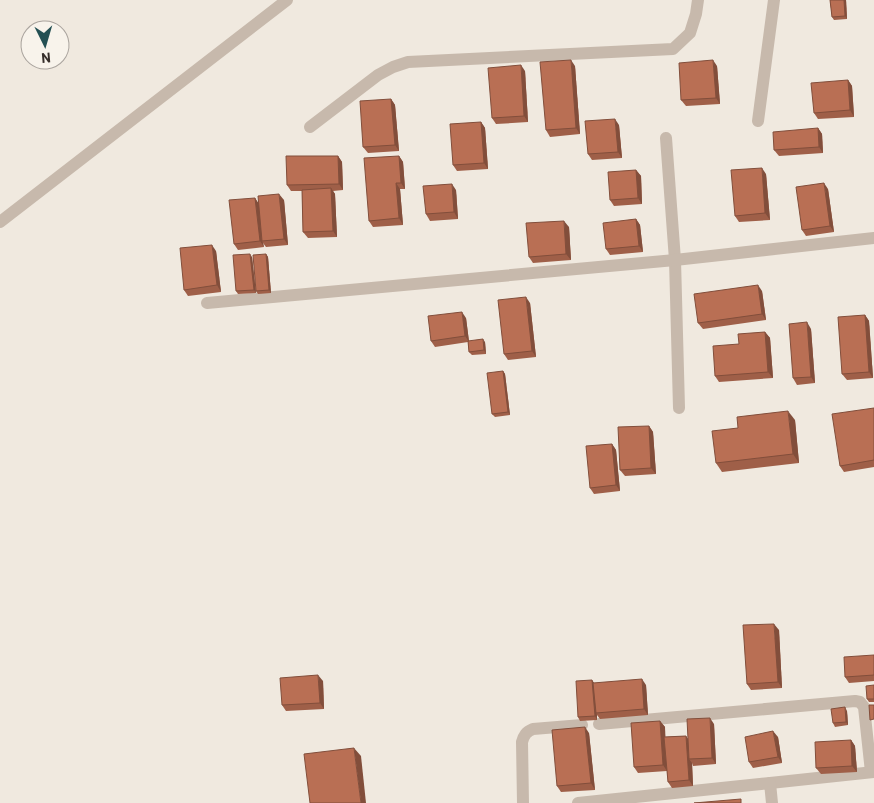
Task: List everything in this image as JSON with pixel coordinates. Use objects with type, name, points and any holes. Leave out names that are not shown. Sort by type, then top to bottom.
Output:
[{"type":"street","points":[[0,222],[287,0]]},
{"type":"street","points":[[310,127],[378,75],[408,62],[673,49],[690,33],[698,0]]},
{"type":"street","points":[[758,121],[774,0]]},
{"type":"street","points":[[666,138],[675,260],[679,408]]},
{"type":"street","points":[[206,303],[675,260],[874,238]]},
{"type":"street","points":[[578,803],[873,772],[864,707],[860,702],[855,701],[599,724]]},
{"type":"street","points":[[522,803],[523,736],[533,729],[582,725]]},
{"type":"street","points":[[770,783],[772,803]]},
{"type":"building","points":[[830,0],[844,0],[845,16],[832,17]]},
{"type":"building","points":[[571,60],[576,128],[546,130],[540,62]]},
{"type":"building","points":[[713,60],[716,98],[681,100],[679,63]]},
{"type":"building","points":[[521,65],[524,116],[492,118],[488,68]]},
{"type":"building","points":[[848,80],[850,110],[814,113],[811,83]]},
{"type":"building","points":[[391,99],[395,145],[363,147],[360,101]]},
{"type":"building","points":[[615,119],[618,152],[588,154],[585,121]]},
{"type":"building","points":[[481,122],[484,163],[453,165],[450,124]]},
{"type":"building","points":[[818,128],[819,147],[774,150],[773,132]]},
{"type":"building","points":[[286,156],[338,156],[339,184],[287,185]]},
{"type":"building","points":[[399,156],[401,183],[396,183],[399,218],[369,221],[364,158]]},
{"type":"building","points":[[762,168],[765,213],[735,216],[731,170]]},
{"type":"building","points":[[636,170],[638,198],[610,200],[608,172]]},
{"type":"building","points":[[824,183],[830,226],[802,230],[796,187]]},
{"type":"building","points":[[452,184],[454,212],[426,214],[423,186]]},
{"type":"building","points":[[331,188],[333,231],[303,232],[302,190]]},
{"type":"building","points":[[279,194],[284,239],[262,241],[258,196]]},
{"type":"building","points":[[255,198],[260,241],[234,244],[229,200]]},
{"type":"building","points":[[636,219],[639,246],[606,249],[603,223]]},
{"type":"building","points":[[564,221],[566,254],[529,257],[526,223]]},
{"type":"building","points":[[212,245],[217,285],[184,290],[180,248]]},
{"type":"building","points":[[250,254],[254,290],[236,291],[233,255]]},
{"type":"building","points":[[266,254],[269,290],[256,291],[253,255]]},
{"type":"building","points":[[758,285],[762,314],[698,323],[694,294]]},
{"type":"building","points":[[526,297],[532,351],[504,354],[498,300]]},
{"type":"building","points":[[462,312],[465,336],[431,341],[428,316]]},
{"type":"building","points":[[865,315],[869,372],[842,374],[838,317]]},
{"type":"building","points":[[807,322],[811,377],[793,378],[789,324]]},
{"type":"building","points":[[765,332],[768,372],[715,376],[713,346],[739,344],[738,334]]},
{"type":"building","points":[[483,339],[484,350],[469,352],[468,341]]},
{"type":"building","points":[[503,371],[508,412],[492,414],[487,373]]},
{"type":"building","points":[[874,408],[874,460],[840,466],[832,414]]},
{"type":"building","points":[[788,411],[793,454],[716,463],[712,431],[738,428],[737,417]]},
{"type":"building","points":[[649,426],[651,468],[620,470],[618,427]]},
{"type":"building","points":[[612,444],[616,485],[590,488],[586,446]]},
{"type":"building","points":[[774,624],[778,682],[747,684],[743,625]]},
{"type":"building","points":[[874,655],[874,675],[845,677],[844,657]]},
{"type":"building","points":[[318,675],[320,703],[282,705],[280,678]]},
{"type":"building","points":[[642,679],[644,709],[596,713],[593,683]]},
{"type":"building","points":[[592,680],[595,716],[578,717],[576,681]]},
{"type":"building","points":[[874,685],[874,699],[867,699],[866,686]]},
{"type":"building","points":[[869,705],[874,705],[874,719],[870,720]]},
{"type":"building","points":[[845,707],[846,722],[833,723],[831,709]]},
{"type":"building","points":[[710,718],[712,758],[689,759],[687,719]]},
{"type":"building","points":[[660,721],[663,765],[634,767],[631,723]]},
{"type":"building","points":[[585,727],[591,783],[557,786],[552,730]]},
{"type":"building","points":[[773,731],[778,757],[749,762],[745,737]]},
{"type":"building","points":[[686,736],[689,780],[668,782],[664,737]]},
{"type":"building","points":[[851,740],[852,766],[816,768],[815,742]]},
{"type":"building","points":[[354,748],[361,803],[310,803],[304,754]]},
{"type":"building","points":[[741,799],[741,803],[694,803]]}]
